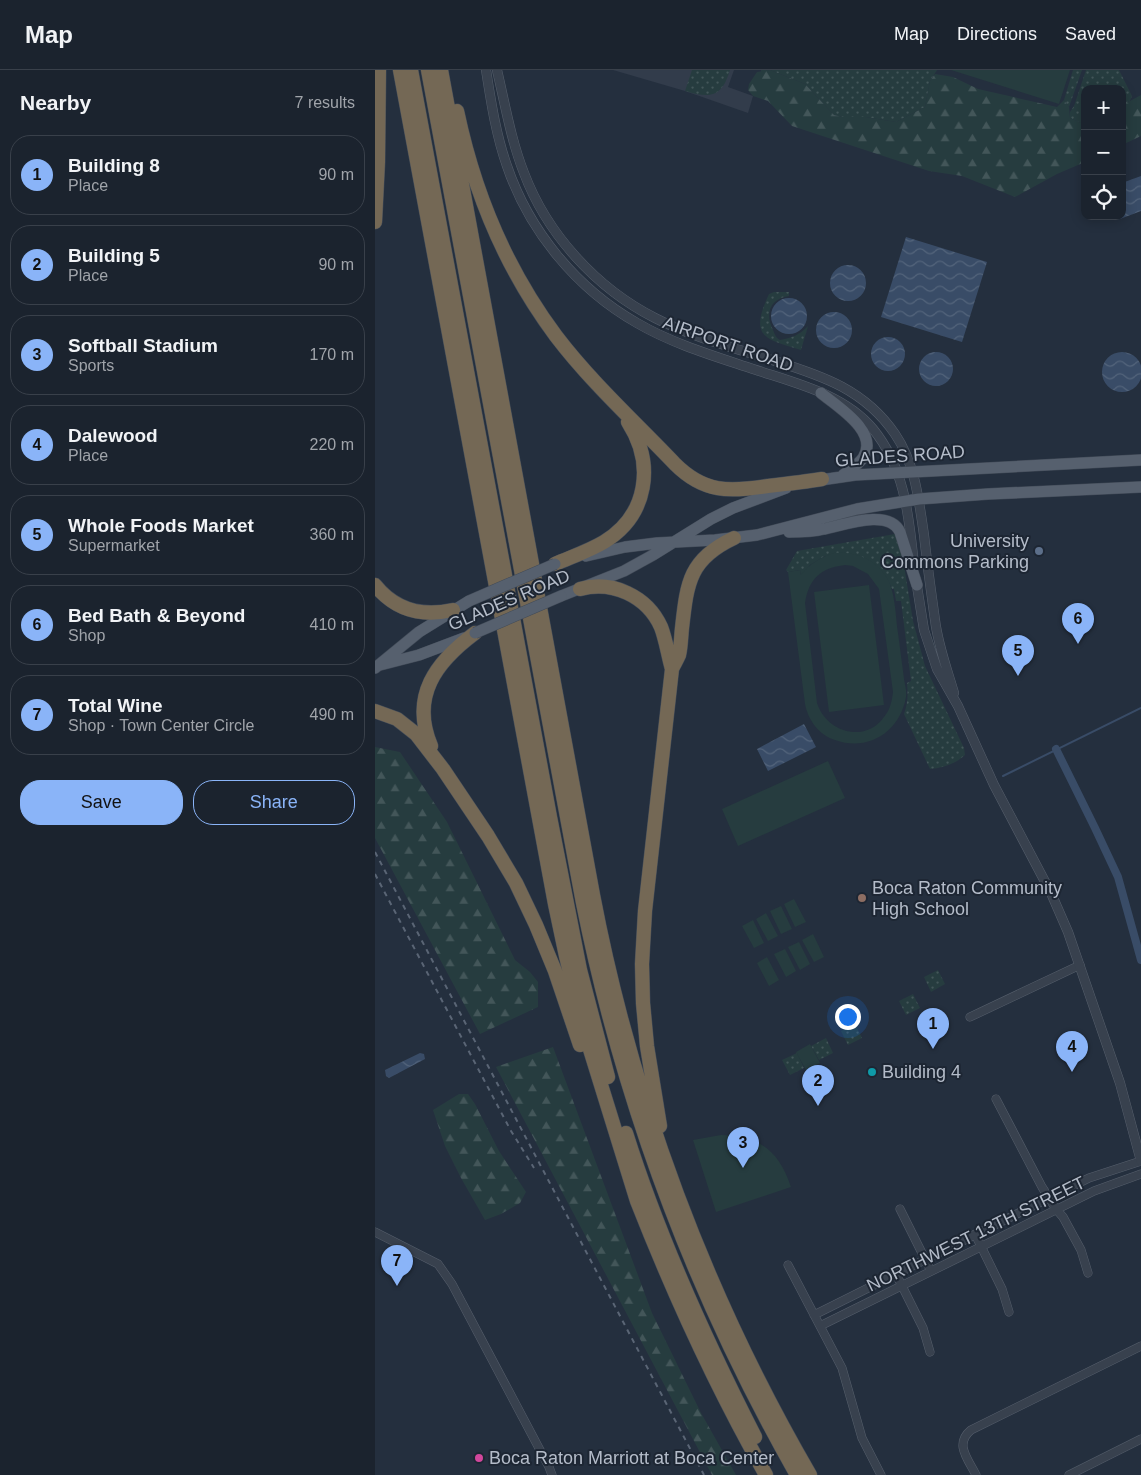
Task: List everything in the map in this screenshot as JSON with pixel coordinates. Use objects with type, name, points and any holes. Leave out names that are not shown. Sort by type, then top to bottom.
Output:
[{"type":"highway","points":[[375,222],[379,70]]},
{"type":"highway","points":[[400,70],[560,929],[584,1030],[637,1201],[679,1301],[724,1397],[766,1475]]},
{"type":"highway","points":[[411,70],[550,817],[589,1008],[627,1139],[674,1264],[724,1374],[776,1475]]},
{"type":"highway","points":[[428,70],[583,903],[606,1005],[643,1132],[689,1256],[732,1352],[797,1475]]},
{"type":"highway","points":[[442,70],[454,98],[475,182],[510,263],[526,292],[555,335],[587,373],[680,469],[709,486],[737,490],[822,479]]},
{"type":"highway","points":[[442,70],[598,922],[628,1047],[669,1174],[697,1247],[729,1319],[772,1406],[810,1475]]},
{"type":"highway","points":[[555,564],[611,538],[627,523],[638,504],[644,481],[642,452],[633,430],[614,401]]},
{"type":"highway","points":[[669,1174],[649,1056],[643,1002],[642,964],[645,911],[672,669],[679,654],[686,595],[691,576],[698,565],[721,544],[734,538]]},
{"type":"highway","points":[[375,585],[388,598],[407,609],[421,613],[453,610]]},
{"type":"highway","points":[[580,589],[592,586],[608,586],[628,593],[641,602],[652,613],[660,626],[672,669]]},
{"type":"highway","points":[[443,769],[431,747],[426,732],[423,710],[425,698],[432,676],[440,664],[449,654],[475,633]]},
{"type":"highway","points":[[375,711],[391,716],[407,726],[420,739],[443,769],[488,836],[515,883],[549,956],[578,1043],[601,1084]]},
{"type":"main road","points":[[821,393],[856,422],[866,436],[867,446],[864,456],[841,476]]},
{"type":"main road","name":"GLADES ROAD","points":[[376,667],[425,654],[624,571],[711,520],[745,503],[786,488],[841,476],[1141,460]]},
{"type":"main road","name":"GLADES ROAD","points":[[376,667],[419,632],[469,601],[555,564],[625,547],[734,538],[769,533],[850,511],[919,499],[1141,486]]},
{"type":"main road","points":[[769,533],[809,532],[860,521],[889,521],[901,532],[917,585]]},
{"type":"street","name":"AIRPORT ROAD","points":[[486,70],[499,140],[516,189],[528,213],[546,240],[562,261],[584,284],[615,309],[636,323],[660,335],[821,393],[847,406],[867,422],[886,447],[898,472],[906,501],[924,630],[941,678],[958,706]]},
{"type":"street","name":"AIRPORT ROAD","points":[[497,70],[516,150],[529,186],[556,232],[590,271],[610,288],[654,318],[691,334],[823,377],[846,388],[871,406],[890,427],[903,448],[912,471],[919,499],[936,629],[943,660],[958,706]]},
{"type":"street","points":[[958,706],[994,785],[1055,900],[1068,932],[1120,1083],[1141,1161]]},
{"type":"street","points":[[970,1018],[1080,965]]},
{"type":"street","points":[[996,1098],[1049,1198],[1063,1217],[1081,1250],[1088,1273]]},
{"type":"street","name":"NORTHWEST 13TH STREET","points":[[814,1315],[1089,1178],[1141,1161]]},
{"type":"street","name":"NORTHWEST 13TH STREET","points":[[820,1326],[1101,1187],[1141,1174]]},
{"type":"street","points":[[900,1209],[931,1271]]},
{"type":"street","points":[[375,1232],[438,1264],[442,1269],[452,1284],[552,1475]]},
{"type":"street","points":[[975,1234],[1002,1289],[1009,1312]]},
{"type":"street","points":[[788,1265],[843,1368],[862,1438],[881,1475]]},
{"type":"street","points":[[897,1274],[923,1328],[930,1352]]},
{"type":"street","points":[[976,1475],[963,1450],[965,1435],[971,1430],[1141,1346]]},
{"type":"street","points":[[1069,1475],[1141,1439]]},
{"type":"shaded area","points":[[613,70],[734,70],[728,87],[753,96],[748,113],[685,91]]},
{"type":"green space","points":[[692,70],[730,70],[727,79],[719,91],[714,94],[702,95],[685,91]]},
{"type":"green space","points":[[770,70],[937,70],[930,81],[925,107],[896,122],[834,115],[805,84]]},
{"type":"green space","points":[[770,70],[805,84],[834,115],[896,122],[925,107],[930,81],[935,74],[953,77],[978,89],[1057,107],[1064,100],[1069,107],[1070,118],[1081,123],[1081,164],[1057,174],[1015,197],[962,176],[929,171],[792,126],[768,101],[753,96],[748,90],[749,84],[757,72]]},
{"type":"green space","points":[[951,70],[1070,70],[1059,104]]},
{"type":"green space","points":[[1073,70],[1082,70],[1069,107],[1064,100]]},
{"type":"green space","points":[[1086,70],[1119,70],[1132,96],[1130,101],[1126,102],[1126,85],[1081,85]]},
{"type":"green space","points":[[1081,85],[1081,123],[1070,118],[1070,112]]},
{"type":"green space","points":[[1141,95],[1141,136],[1126,143],[1126,102]]},
{"type":"green space","points":[[789,292],[789,296],[777,300],[773,304],[769,313],[775,335],[780,340],[788,338],[799,334],[808,326],[801,350],[769,339],[761,328],[760,319],[763,308],[769,294]]},
{"type":"green space","points":[[895,534],[902,553],[913,621],[925,666],[964,748],[965,755],[953,763],[940,768],[930,769],[904,714],[907,683],[911,681],[901,601],[896,601],[894,589],[892,589],[880,570],[873,564],[865,561],[825,556],[810,565],[801,576],[800,570],[788,572],[786,570],[797,551]]},
{"type":"green space","points":[[834,553],[854,554],[866,558],[887,577],[894,600],[906,691],[903,709],[890,729],[870,741],[859,743],[847,743],[824,735],[815,726],[805,704],[788,572],[800,570],[801,575],[812,564]],"holes":[[[845,565],[853,566],[868,574],[879,589],[893,692],[888,711],[884,717],[876,725],[867,730],[857,732],[837,727],[822,713],[817,703],[805,603],[809,587],[822,572]]]},
{"type":"green space","points":[[869,585],[884,705],[829,712],[814,592]]},
{"type":"green space","points":[[375,747],[400,752],[447,822],[515,960],[530,972],[538,982],[538,1007],[480,1034],[375,838]]},
{"type":"green space","points":[[828,761],[845,798],[738,846],[722,809]]},
{"type":"green space","points":[[794,899],[806,922],[795,927],[784,904]]},
{"type":"green space","points":[[781,906],[792,929],[781,934],[770,911]]},
{"type":"green space","points":[[766,913],[778,936],[768,941],[756,919]]},
{"type":"green space","points":[[753,920],[764,943],[754,948],[742,926]]},
{"type":"green space","points":[[813,934],[824,957],[814,962],[802,940]]},
{"type":"green space","points":[[799,942],[810,964],[800,970],[788,947]]},
{"type":"green space","points":[[785,949],[796,971],[786,977],[774,954]]},
{"type":"green space","points":[[767,957],[779,980],[769,986],[757,963]]},
{"type":"green space","points":[[938,970],[945,984],[931,992],[924,977]]},
{"type":"green space","points":[[913,994],[920,1008],[906,1015],[899,1001]]},
{"type":"green space","points":[[855,1024],[862,1038],[848,1045],[841,1031]]},
{"type":"green space","points":[[826,1038],[833,1053],[819,1060],[811,1046]]},
{"type":"green space","points":[[810,1044],[820,1063],[806,1070],[796,1052]]},
{"type":"green space","points":[[553,1047],[652,1313],[701,1413],[736,1475],[712,1475],[496,1067]]},
{"type":"green space","points":[[797,1053],[804,1068],[790,1075],[782,1060]]},
{"type":"green space","points":[[459,1094],[468,1094],[475,1104],[499,1151],[526,1192],[520,1203],[501,1214],[485,1220],[445,1146],[433,1110]]},
{"type":"green space","points":[[721,1135],[747,1138],[766,1148],[780,1164],[791,1187],[716,1212],[693,1140]]},
{"type":"water","points":[[1141,176],[1141,211],[1126,217],[1126,182]]},
{"type":"water","points":[[906,237],[987,262],[962,342],[881,317]]},
{"type":"water","points":[[848,265],[861,270],[866,283],[861,296],[848,301],[835,296],[830,283],[835,270]]},
{"type":"water","points":[[789,298],[802,303],[807,316],[802,329],[789,334],[776,329],[771,316],[776,303]]},
{"type":"water","points":[[834,312],[847,317],[852,330],[847,343],[834,348],[821,343],[816,330],[821,317]]},
{"type":"water","points":[[888,337],[900,342],[905,354],[900,366],[888,371],[876,366],[871,354],[876,342]]},
{"type":"water","points":[[936,352],[948,357],[953,369],[948,381],[936,386],[924,381],[919,369],[924,357]]},
{"type":"water","points":[[1122,352],[1136,358],[1142,372],[1136,386],[1122,392],[1108,386],[1102,372],[1108,358]]},
{"type":"water","points":[[804,724],[816,747],[768,771],[757,749]]},
{"type":"water","points":[[420,1053],[424,1054],[425,1059],[389,1078],[386,1076],[385,1070]]},
{"type":"waterway","points":[[1003,776],[1141,708]]},
{"type":"waterway","points":[[1056,749],[1118,877],[1141,960]]},
{"type":"railway","points":[[375,852],[704,1475]]},
{"type":"railway","points":[[375,874],[511,1131],[534,1168]]},
{"type":"place","name":"University Commons Parking","points":[[1039,551]]},
{"type":"place","name":"Bed Bath & Beyond","points":[[1078,644]]},
{"type":"place","name":"Whole Foods Market","points":[[1018,676]]},
{"type":"place","name":"Boca Raton Community High School","points":[[862,898]]},
{"type":"place","name":"Building 8","points":[[933,1049]]},
{"type":"place","name":"Building 4","points":[[872,1072]]},
{"type":"place","name":"Dalewood","points":[[1072,1072]]},
{"type":"place","name":"Building 5","points":[[818,1106]]},
{"type":"place","name":"Softball Stadium","points":[[743,1168]]},
{"type":"place","name":"Total Wine","points":[[397,1286]]},
{"type":"place","name":"Boca Raton Marriott at Boca Center","points":[[479,1458]]}]
